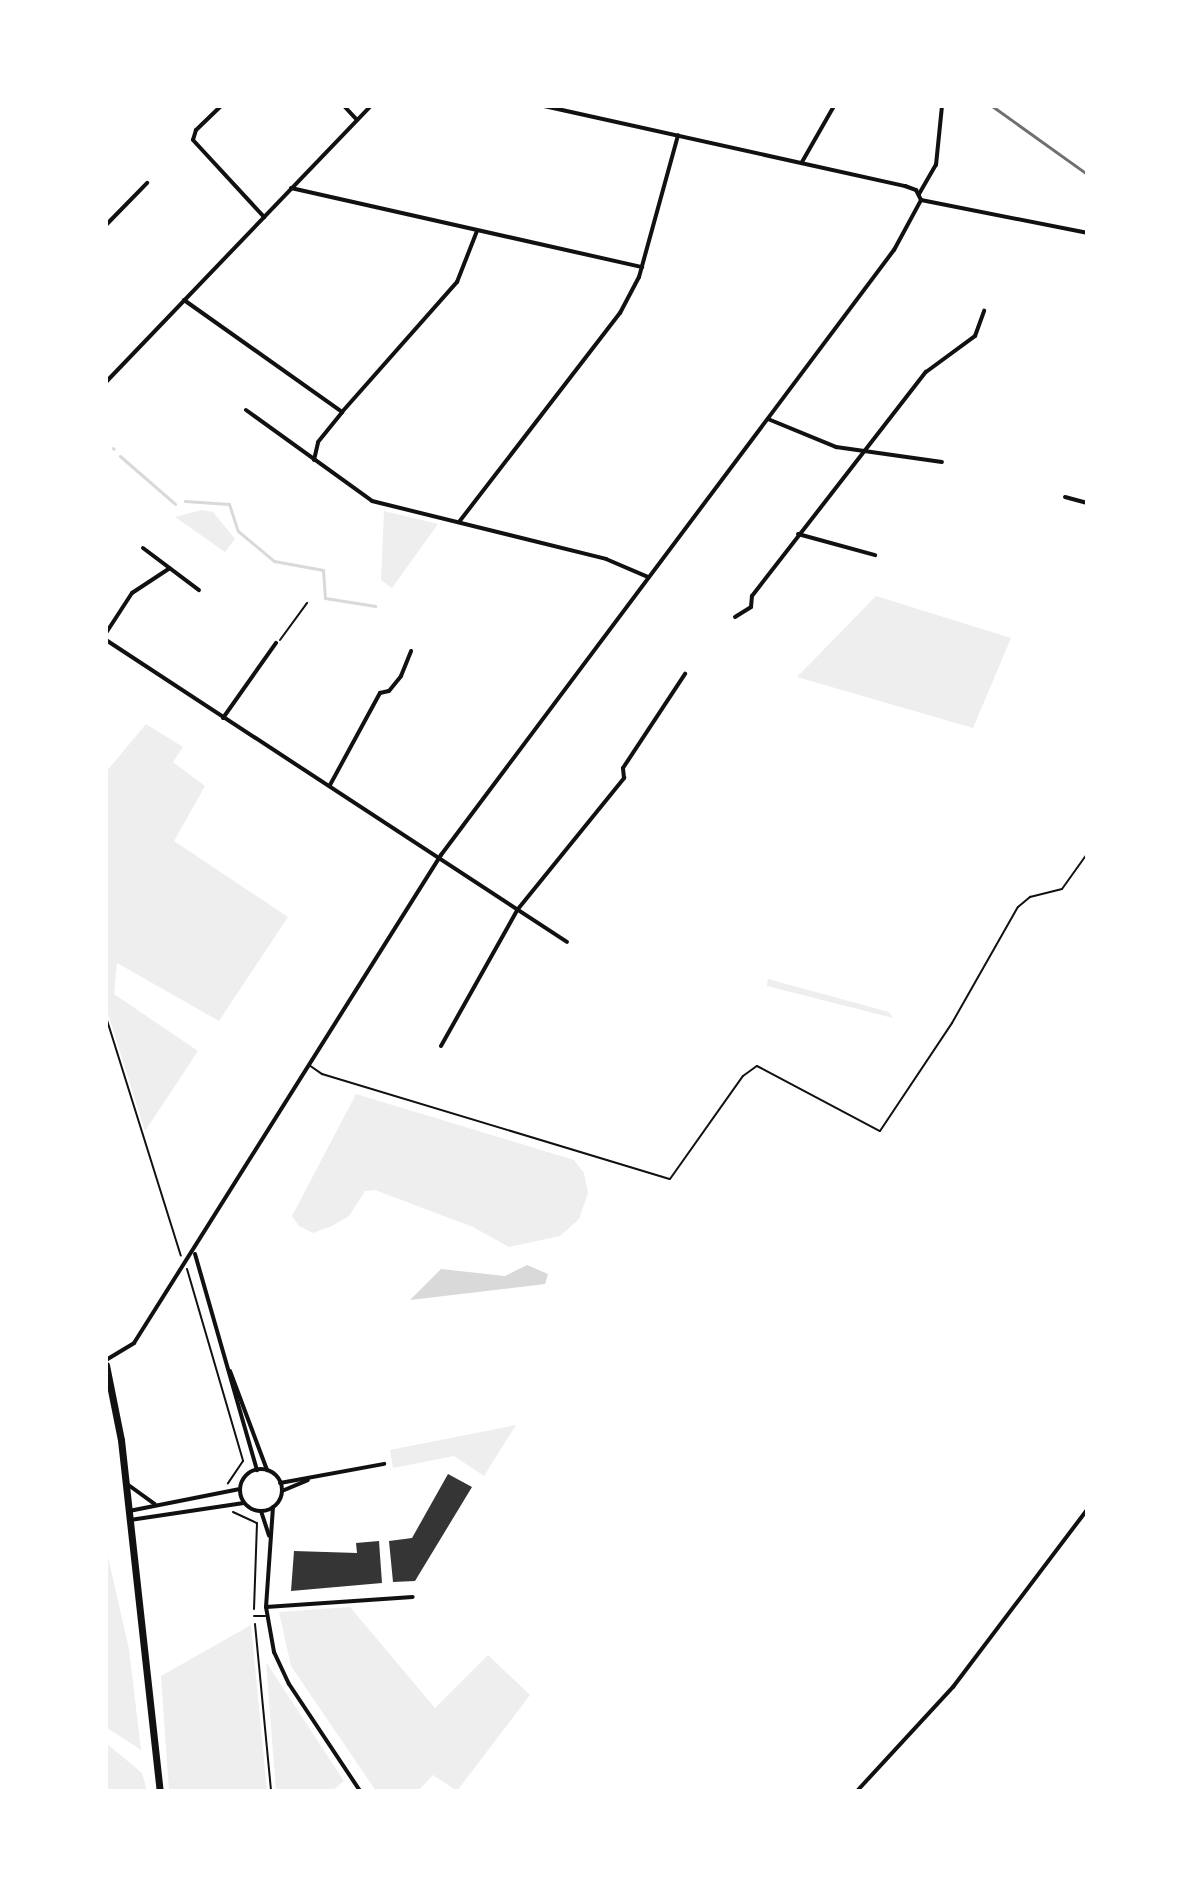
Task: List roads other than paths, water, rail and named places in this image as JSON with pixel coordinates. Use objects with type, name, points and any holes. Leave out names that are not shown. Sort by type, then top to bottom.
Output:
[{"type":"main road","points":[[106,1362],[127,1484],[160,1791]]},
{"type":"street","points":[[221,106],[196,130],[193,140],[264,217]]},
{"type":"street","points":[[344,106],[357,120]]},
{"type":"street","points":[[106,382],[371,106]]},
{"type":"street","points":[[544,106],[802,162],[920,197],[1087,233]]},
{"type":"street","points":[[802,162],[834,106]]},
{"type":"street","points":[[106,1362],[134,1343],[195,1251],[441,855],[910,227],[936,165],[942,106]]},
{"type":"street","points":[[459,522],[620,313],[642,267],[678,135]]},
{"type":"street","points":[[106,225],[147,183]]},
{"type":"street","points":[[291,188],[642,267]]},
{"type":"street","points":[[314,460],[318,442],[342,412],[457,282],[477,230]]},
{"type":"street","points":[[183,300],[342,412]]},
{"type":"street","points":[[735,617],[751,607],[752,596],[798,534],[926,372],[975,336],[984,311]]},
{"type":"street","points":[[246,410],[372,501],[606,559],[648,577]]},
{"type":"street","points":[[768,419],[836,447],[942,462]]},
{"type":"street","points":[[1065,497],[1087,503]]},
{"type":"street","points":[[798,534],[875,555]]},
{"type":"street","points":[[143,548],[199,590]]},
{"type":"street","points":[[106,633],[132,593],[170,568]]},
{"type":"street","points":[[106,640],[223,718],[441,855],[567,942]]},
{"type":"street","points":[[223,718],[276,643]]},
{"type":"street","points":[[330,785],[380,693],[389,691],[401,676],[411,651]]},
{"type":"street","points":[[441,1046],[518,909],[624,778],[623,768],[685,674]]},
{"type":"street","points":[[195,1251],[257,1470]]},
{"type":"street","points":[[230,1371],[267,1470],[280,1483],[282,1491]]},
{"type":"street","points":[[280,1483],[384,1464]]},
{"type":"street","points":[[244,1503],[240,1489],[244,1479],[257,1470],[267,1470]]},
{"type":"street","points":[[308,1480],[282,1491],[273,1507],[266,1616],[280,1668],[360,1791]]},
{"type":"street","points":[[127,1484],[157,1504]]},
{"type":"street","points":[[129,1516],[157,1504],[240,1489]]},
{"type":"street","points":[[129,1516],[244,1503],[261,1511],[273,1507]]},
{"type":"street","points":[[857,1791],[953,1687],[1087,1510]]},
{"type":"street","points":[[261,1511],[269,1536]]},
{"type":"street","points":[[266,1607],[413,1597]]},
{"type":"lane","points":[[309,1065],[322,1074],[670,1179],[753,1067],[768,1068],[880,1131],[952,1023],[1018,907],[1030,897],[1062,889],[1087,854]]},
{"type":"lane","points":[[254,1616],[266,1616]]},
{"type":"waterway","points":[[120,456],[175,504]]},
{"type":"waterway","points":[[185,501],[229,504],[238,531],[274,561],[323,570],[325,598],[375,606]]},
{"type":"railway","points":[[992,106],[1087,174]]}]
